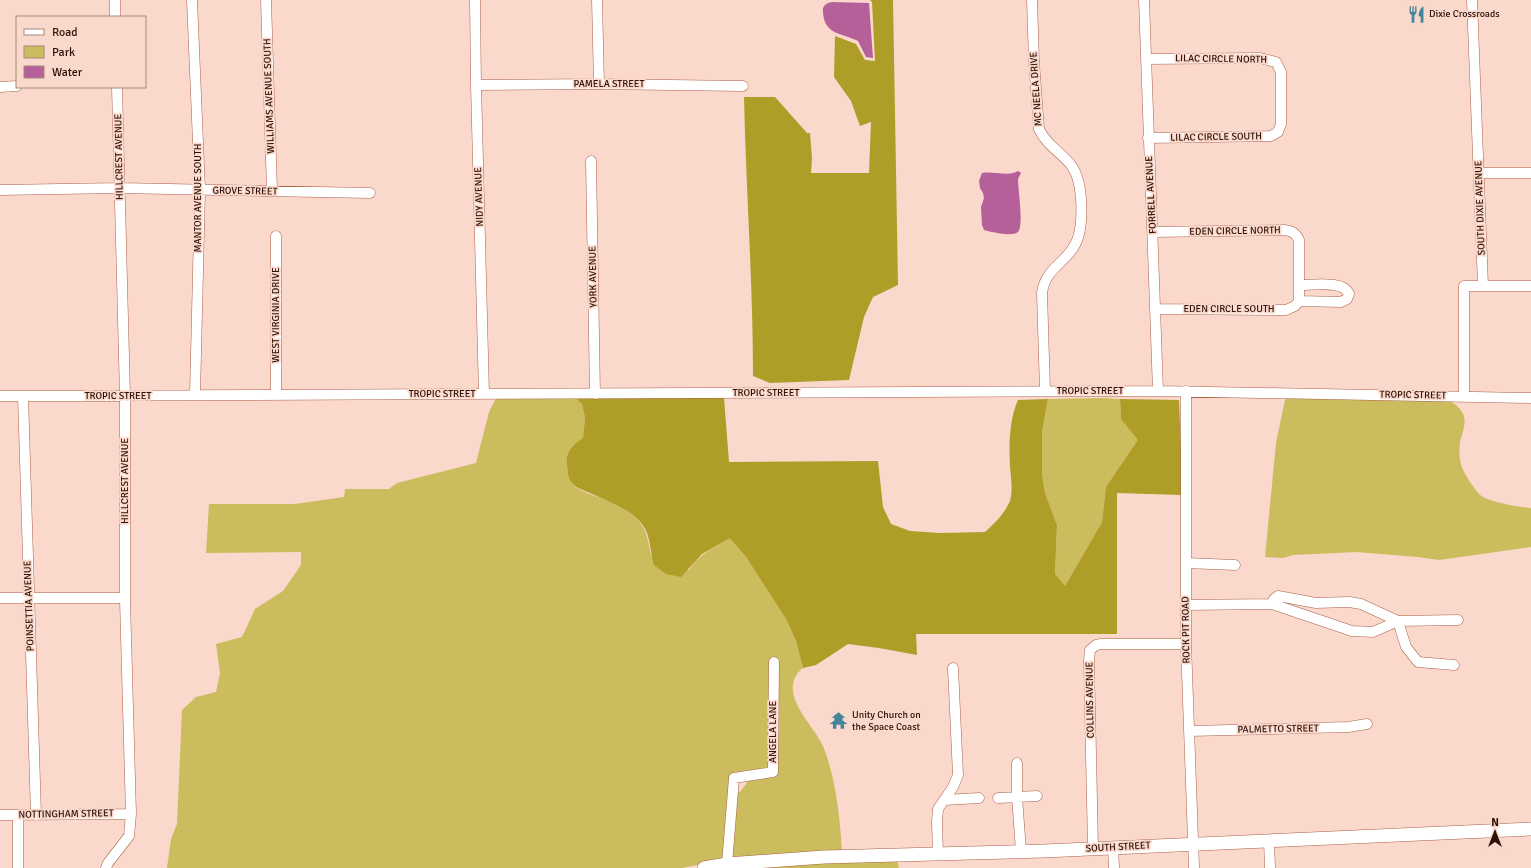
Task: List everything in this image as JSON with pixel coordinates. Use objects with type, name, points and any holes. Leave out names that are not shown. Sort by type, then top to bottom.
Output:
[{"type":"main road","name":"SOUTH STREET","points":[[704,868],[727,864],[824,857],[1021,852],[1531,829]]},
{"type":"street","points":[[115,0],[115,16]]},
{"type":"street","name":"MANTOR AVENUE SOUTH","points":[[192,0],[200,190],[195,395]]},
{"type":"street","name":"WILLIAMS AVENUE SOUTH","points":[[266,0],[272,191]]},
{"type":"street","name":"NIDY AVENUE","points":[[475,0],[484,394]]},
{"type":"street","points":[[597,0],[599,84]]},
{"type":"street","name":"MC NEELA DRIVE","points":[[1032,0],[1034,62],[1039,129],[1043,137],[1072,166],[1078,183],[1082,215],[1080,229],[1074,248],[1050,273],[1043,286],[1042,297],[1045,391]]},
{"type":"street","name":"FORRELL AVENUE","points":[[1144,0],[1158,391]]},
{"type":"street","name":"SOUTH DIXIE AVENUE","points":[[1472,0],[1483,286]]},
{"type":"street","name":"LILAC CIRCLE NORTH","points":[[1146,59],[1267,58],[1276,62],[1280,69],[1282,104]]},
{"type":"street","name":"PAMELA STREET","points":[[476,85],[599,84],[743,86]]},
{"type":"street","points":[[0,87],[16,86]]},
{"type":"street","name":"HILLCREST AVENUE","points":[[106,868],[108,863],[129,836],[131,814],[125,598],[125,396],[117,88]]},
{"type":"street","name":"LILAC CIRCLE SOUTH","points":[[1148,138],[1271,136],[1278,132],[1280,128],[1282,104]]},
{"type":"street","name":"YORK AVENUE","points":[[591,161],[595,394]]},
{"type":"street","points":[[1479,174],[1531,173]]},
{"type":"street","name":"GROVE STREET","points":[[0,190],[119,188],[370,193]]},
{"type":"street","name":"EDEN CIRCLE NORTH","points":[[1153,232],[1291,231],[1296,234],[1299,240],[1299,301]]},
{"type":"street","name":"WEST VIRGINIA DRIVE","points":[[276,236],[276,395]]},
{"type":"street","points":[[1299,301],[1341,302],[1347,299],[1349,294],[1346,289],[1340,286],[1300,285]]},
{"type":"street","points":[[1464,396],[1464,286],[1531,286]]},
{"type":"street","name":"EDEN CIRCLE SOUTH","points":[[1155,309],[1286,310],[1295,306],[1299,301]]},
{"type":"street","name":"TROPIC STREET","points":[[0,396],[1186,391],[1531,398]]},
{"type":"street","name":"ROCK PIT ROAD","points":[[1186,391],[1186,644],[1194,868]]},
{"type":"street","name":"POINSETTIA AVENUE","points":[[23,396],[36,815]]},
{"type":"street","points":[[1186,563],[1235,565]]},
{"type":"street","points":[[1272,604],[1274,599],[1278,596],[1316,603],[1349,602],[1362,604],[1398,621],[1406,647],[1418,662],[1454,665]]},
{"type":"street","points":[[0,598],[125,598]]},
{"type":"street","points":[[1186,605],[1272,604],[1352,632],[1373,632],[1398,621],[1458,620]]},
{"type":"street","name":"COLLINS AVENUE","points":[[1093,848],[1090,650],[1096,645],[1101,644],[1186,644]]},
{"type":"street","name":"ANGELA LANE","points":[[727,864],[734,778],[773,772],[774,662]]},
{"type":"street","points":[[938,854],[938,809],[953,787],[958,775],[953,668]]},
{"type":"street","name":"PALMETTO STREET","points":[[1190,731],[1348,727],[1367,724]]},
{"type":"street","points":[[1017,763],[1021,852]]},
{"type":"street","points":[[998,798],[1037,796]]},
{"type":"street","points":[[944,800],[979,798]]},
{"type":"street","name":"NOTTINGHAM STREET","points":[[0,815],[131,814]]},
{"type":"street","points":[[18,815],[18,868]]},
{"type":"street","points":[[1269,841],[1270,868]]},
{"type":"street","points":[[1113,847],[1114,868]]},
{"type":"green space","points":[[1288,397],[1448,400],[1452,402],[1461,410],[1464,416],[1464,427],[1459,450],[1460,461],[1464,472],[1483,497],[1500,503],[1531,508],[1531,547],[1439,560],[1356,552],[1293,555],[1283,558],[1265,557],[1276,443],[1285,400]]},
{"type":"green space","points":[[496,398],[575,398],[582,404],[585,418],[583,439],[570,449],[566,460],[570,480],[578,488],[616,504],[634,516],[645,531],[651,555],[689,570],[698,559],[730,537],[746,557],[786,619],[796,641],[803,668],[795,678],[793,692],[798,706],[823,746],[831,771],[837,798],[842,852],[731,859],[736,792],[740,792],[749,780],[774,776],[777,658],[770,658],[770,769],[733,774],[724,860],[682,868],[167,868],[171,839],[177,824],[182,710],[196,697],[216,692],[220,673],[216,644],[242,637],[255,609],[283,591],[301,565],[301,552],[206,553],[209,504],[295,504],[344,497],[345,489],[389,489],[397,483],[476,463],[489,412]]},
{"type":"green space","points":[[1048,399],[1120,399],[1121,419],[1139,440],[1106,487],[1102,522],[1065,586],[1055,574],[1057,525],[1045,493],[1042,474],[1042,432]]},
{"type":"green space","points":[[897,859],[899,868],[731,868]]},
{"type":"shaded area","points":[[870,0],[893,0],[898,285],[873,297],[864,317],[849,380],[770,383],[753,376],[752,306],[744,97],[775,97],[807,133],[810,133],[812,158],[811,173],[869,173],[871,122],[860,126],[851,101],[834,77],[835,36],[856,44],[865,60],[875,61],[872,2]]},
{"type":"shaded area","points":[[575,398],[724,398],[729,462],[878,461],[883,507],[891,524],[910,531],[940,533],[985,532],[999,518],[1008,505],[1011,497],[1012,484],[1010,467],[1010,433],[1018,400],[1048,399],[1042,432],[1042,474],[1045,493],[1057,525],[1055,574],[1065,586],[1102,522],[1106,487],[1138,440],[1121,419],[1120,399],[1179,400],[1182,476],[1181,495],[1117,493],[1117,634],[916,634],[917,655],[848,644],[816,665],[803,668],[796,641],[786,619],[746,557],[730,538],[702,554],[681,577],[666,574],[654,565],[649,539],[645,528],[632,514],[619,506],[578,488],[569,478],[566,460],[568,452],[583,438],[585,418],[582,404]]},
{"type":"water","points":[[832,2],[869,3],[873,58],[866,57],[858,41],[835,32],[827,25],[824,20],[823,8],[826,4]]},
{"type":"water","points":[[1018,171],[1021,173],[1018,179],[1021,222],[1018,232],[1006,234],[984,230],[982,225],[981,207],[984,198],[979,181],[982,173],[1010,174]]},
{"type":"place","name":"Dixie Crossroads","points":[[1416,14]]},
{"type":"place","name":"Unity Church on the Space Coast","points":[[839,721]]}]
